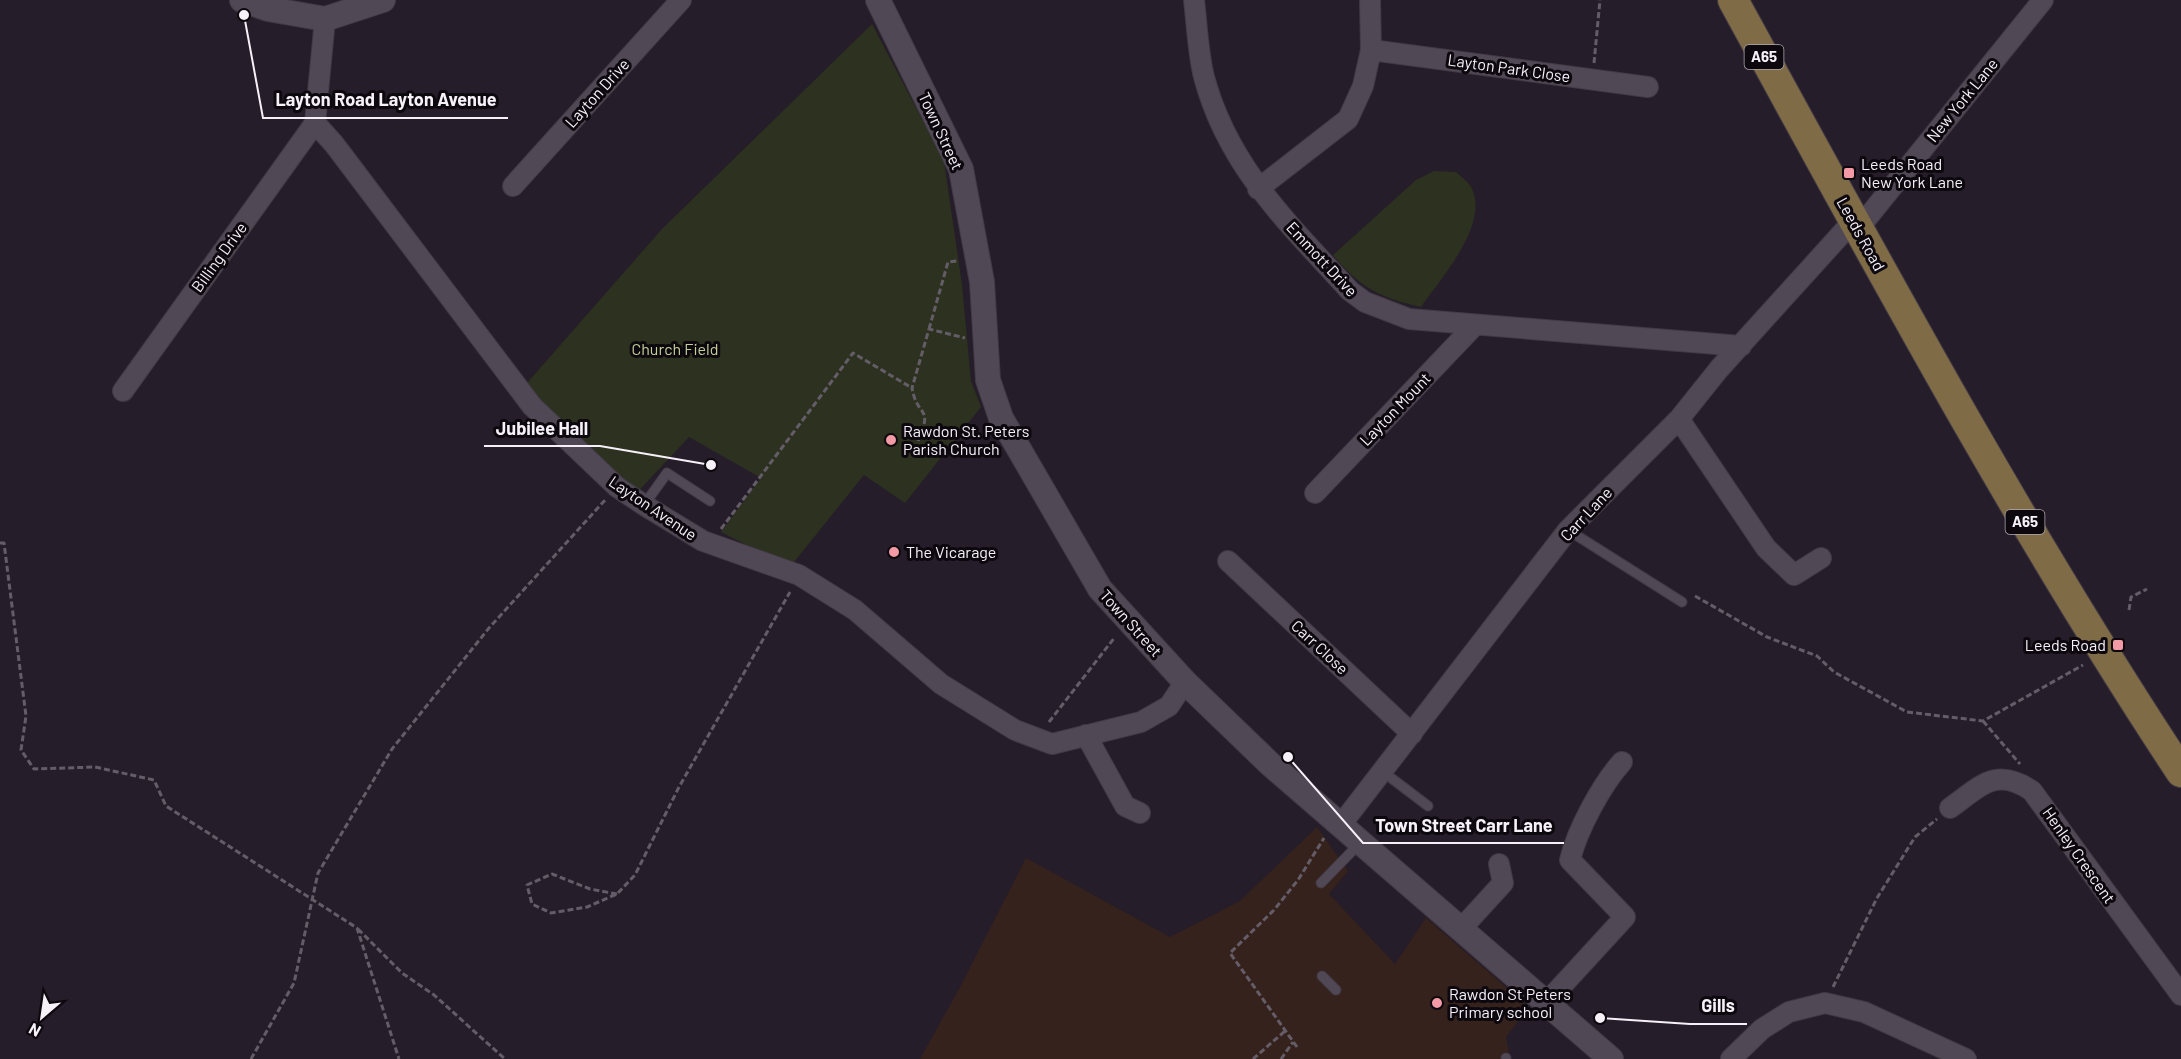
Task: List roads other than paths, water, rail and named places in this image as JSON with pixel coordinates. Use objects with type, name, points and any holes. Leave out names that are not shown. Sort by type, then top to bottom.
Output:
[{"type":"main road","name":"Leeds Road","points":[[1733,0],[1971,429],[2103,655],[2181,772]]},
{"type":"street","points":[[242,0],[268,9],[325,19],[383,0]]},
{"type":"street","name":"Layton Drive","points":[[513,186],[681,0]]},
{"type":"street","name":"Town Street","points":[[878,0],[961,169],[978,258],[988,380],[1001,418],[1100,589],[1185,682],[1270,764],[1611,1059]]},
{"type":"street","name":"Emmott Drive","points":[[1194,0],[1203,75],[1214,110],[1232,149],[1258,189],[1350,291],[1365,302],[1409,319],[1741,346]]},
{"type":"street","points":[[1258,189],[1348,119],[1363,86],[1371,50],[1371,0]]},
{"type":"street","name":"New York Lane","points":[[1856,224],[2043,0]]},
{"type":"street","points":[[315,123],[325,19]]},
{"type":"street","name":"Layton Park Close","points":[[1371,50],[1648,87]]},
{"type":"street","name":"Billing Drive","points":[[123,391],[315,123]]},
{"type":"street","name":"Layton Avenue","points":[[315,123],[334,144],[532,406],[617,487],[644,505],[710,544],[799,575],[855,610],[941,684],[1015,730],[1052,744],[1141,722],[1169,706],[1185,682]]},
{"type":"street","name":"Carr Lane","points":[[1337,824],[1412,734],[1568,530],[1679,419],[1741,346],[1856,224]]},
{"type":"street","name":"Layton Mount","points":[[1315,493],[1475,325]]},
{"type":"street","points":[[1679,419],[1766,548],[1794,574],[1821,558]]},
{"type":"street","name":"Carr Close","points":[[1227,561],[1412,734]]},
{"type":"street","points":[[1086,735],[1125,806],[1140,813]]},
{"type":"street","points":[[1546,1003],[1625,917],[1570,860],[1573,846],[1612,773],[1622,762]]},
{"type":"street","name":"Henley Crescent","points":[[1950,808],[1989,781],[2011,780],[2032,791],[2181,995]]},
{"type":"street","points":[[1460,930],[1503,883],[1499,864]]},
{"type":"street","points":[[1731,1059],[1762,1029],[1789,1011],[1825,1003],[1864,1012],[1966,1059]]},
{"type":"lane","points":[[644,505],[667,473],[710,501]]},
{"type":"lane","points":[[1568,530],[1682,602]]},
{"type":"lane","points":[[1382,771],[1428,806]]},
{"type":"lane","points":[[1321,883],[1360,843]]},
{"type":"lane","points":[[1322,976],[1336,990]]},
{"type":"place","name":"Layton Road Layton Avenue","points":[[244,15]]},
{"type":"place","name":"Leeds Road New York Lane","points":[[1849,173]]},
{"type":"place","name":"Rawdon St. Peters Parish Church","points":[[891,440]]},
{"type":"place","name":"Jubilee Hall","points":[[711,465]]},
{"type":"place","name":"The Vicarage","points":[[894,552]]},
{"type":"place","name":"Leeds Road","points":[[2118,645]]},
{"type":"place","name":"Town Street Carr Lane","points":[[1288,757]]},
{"type":"place","name":"Rawdon St Peters Primary school","points":[[1437,1003]]},
{"type":"place","name":"Gills","points":[[1600,1018]]},
{"type":"park label","name":"Church Field","points":[[675,349]]}]
